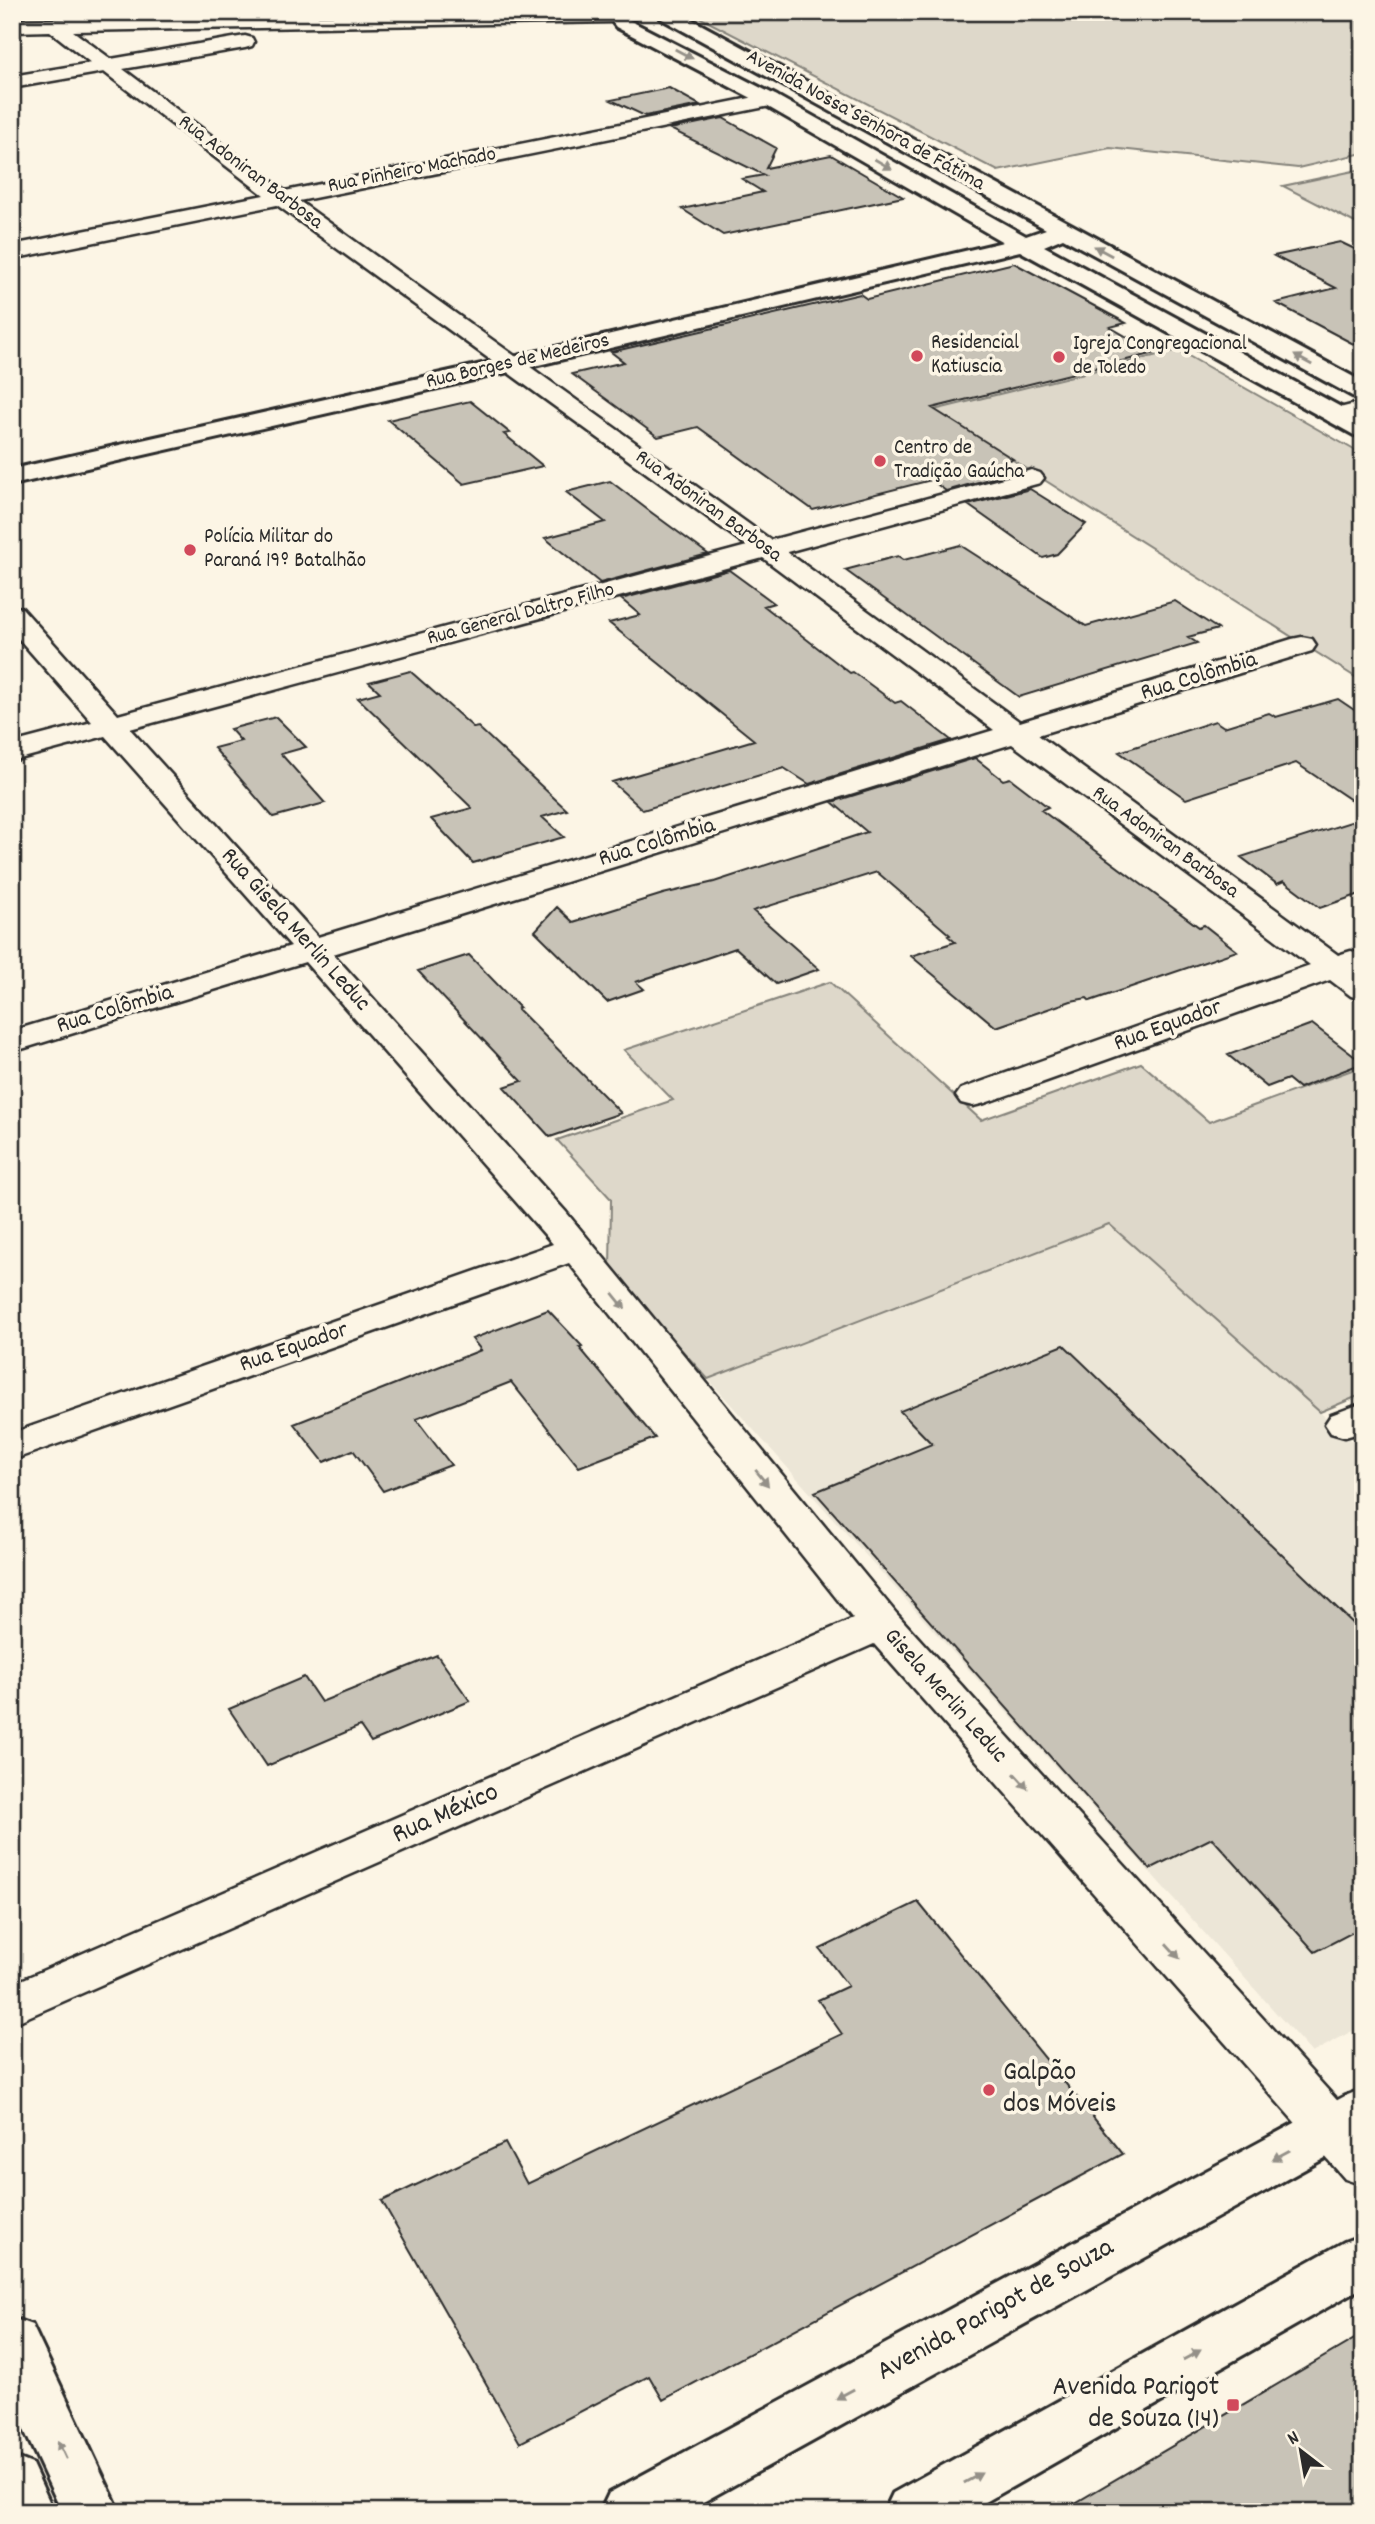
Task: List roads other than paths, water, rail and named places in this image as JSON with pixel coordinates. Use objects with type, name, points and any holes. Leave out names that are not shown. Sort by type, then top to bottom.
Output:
[{"type":"street","name":"Avenida Nossa Senhora de Fátima","points":[[613,18],[656,21],[667,13],[1363,392]]},
{"type":"street","name":"Avenida Nossa Senhora de Fátima","points":[[613,18],[770,100],[1016,240],[1363,430]]},
{"type":"street","points":[[12,26],[613,18]]},
{"type":"street","points":[[12,82],[353,23]]},
{"type":"street","name":"Rua Adoniran Barbosa","points":[[54,25],[281,198],[506,359],[1016,733],[1348,962],[1363,989]]},
{"type":"street","name":"Rua Pinheiro Machado","points":[[12,252],[770,100]]},
{"type":"street","points":[[1016,240],[1054,236],[1063,229]]},
{"type":"street","name":"Rua Borges de Medeiros","points":[[12,477],[1016,240]]},
{"type":"street","name":"Rua Borges de Medeiros","points":[[12,464],[506,359]]},
{"type":"street","points":[[1337,416],[1363,409]]},
{"type":"street","name":"Rua General Daltro Filho","points":[[12,752],[1031,478]]},
{"type":"street","name":"Rua Gisela Merlin Leduc","points":[[12,614],[576,1248]]},
{"type":"street","name":"Rua Colômbia","points":[[12,1042],[1302,645]]},
{"type":"street","name":"Rua Equador","points":[[973,1096],[1348,962]]},
{"type":"street","name":"Rua Equador","points":[[12,1447],[576,1248]]},
{"type":"street","name":"Gisela Merlin Leduc","points":[[576,1248],[880,1624],[1352,2135]]},
{"type":"street","name":"Rua México","points":[[12,2005],[880,1624]]},
{"type":"street","name":"Avenida Parigot de Souza","points":[[629,2512],[1352,2135]]},
{"type":"street","points":[[913,2512],[1363,2259]]},
{"type":"street","points":[[12,2343],[91,2512]]},
{"type":"street","points":[[12,2483],[25,2512]]},
{"type":"place","name":"Residencial Katiuscia","points":[[917,356]]},
{"type":"place","name":"Igreja Congregacional de Toledo","points":[[1059,357]]},
{"type":"place","name":"Centro de Tradição Gaúcha","points":[[880,461]]},
{"type":"place","name":"Polícia Militar do Paraná 19º Batalhão","points":[[190,550]]},
{"type":"place","name":"Galpão dos Móveis","points":[[989,2090]]},
{"type":"place","name":"Avenida Parigot de Souza (14)","points":[[1233,2405]]}]
